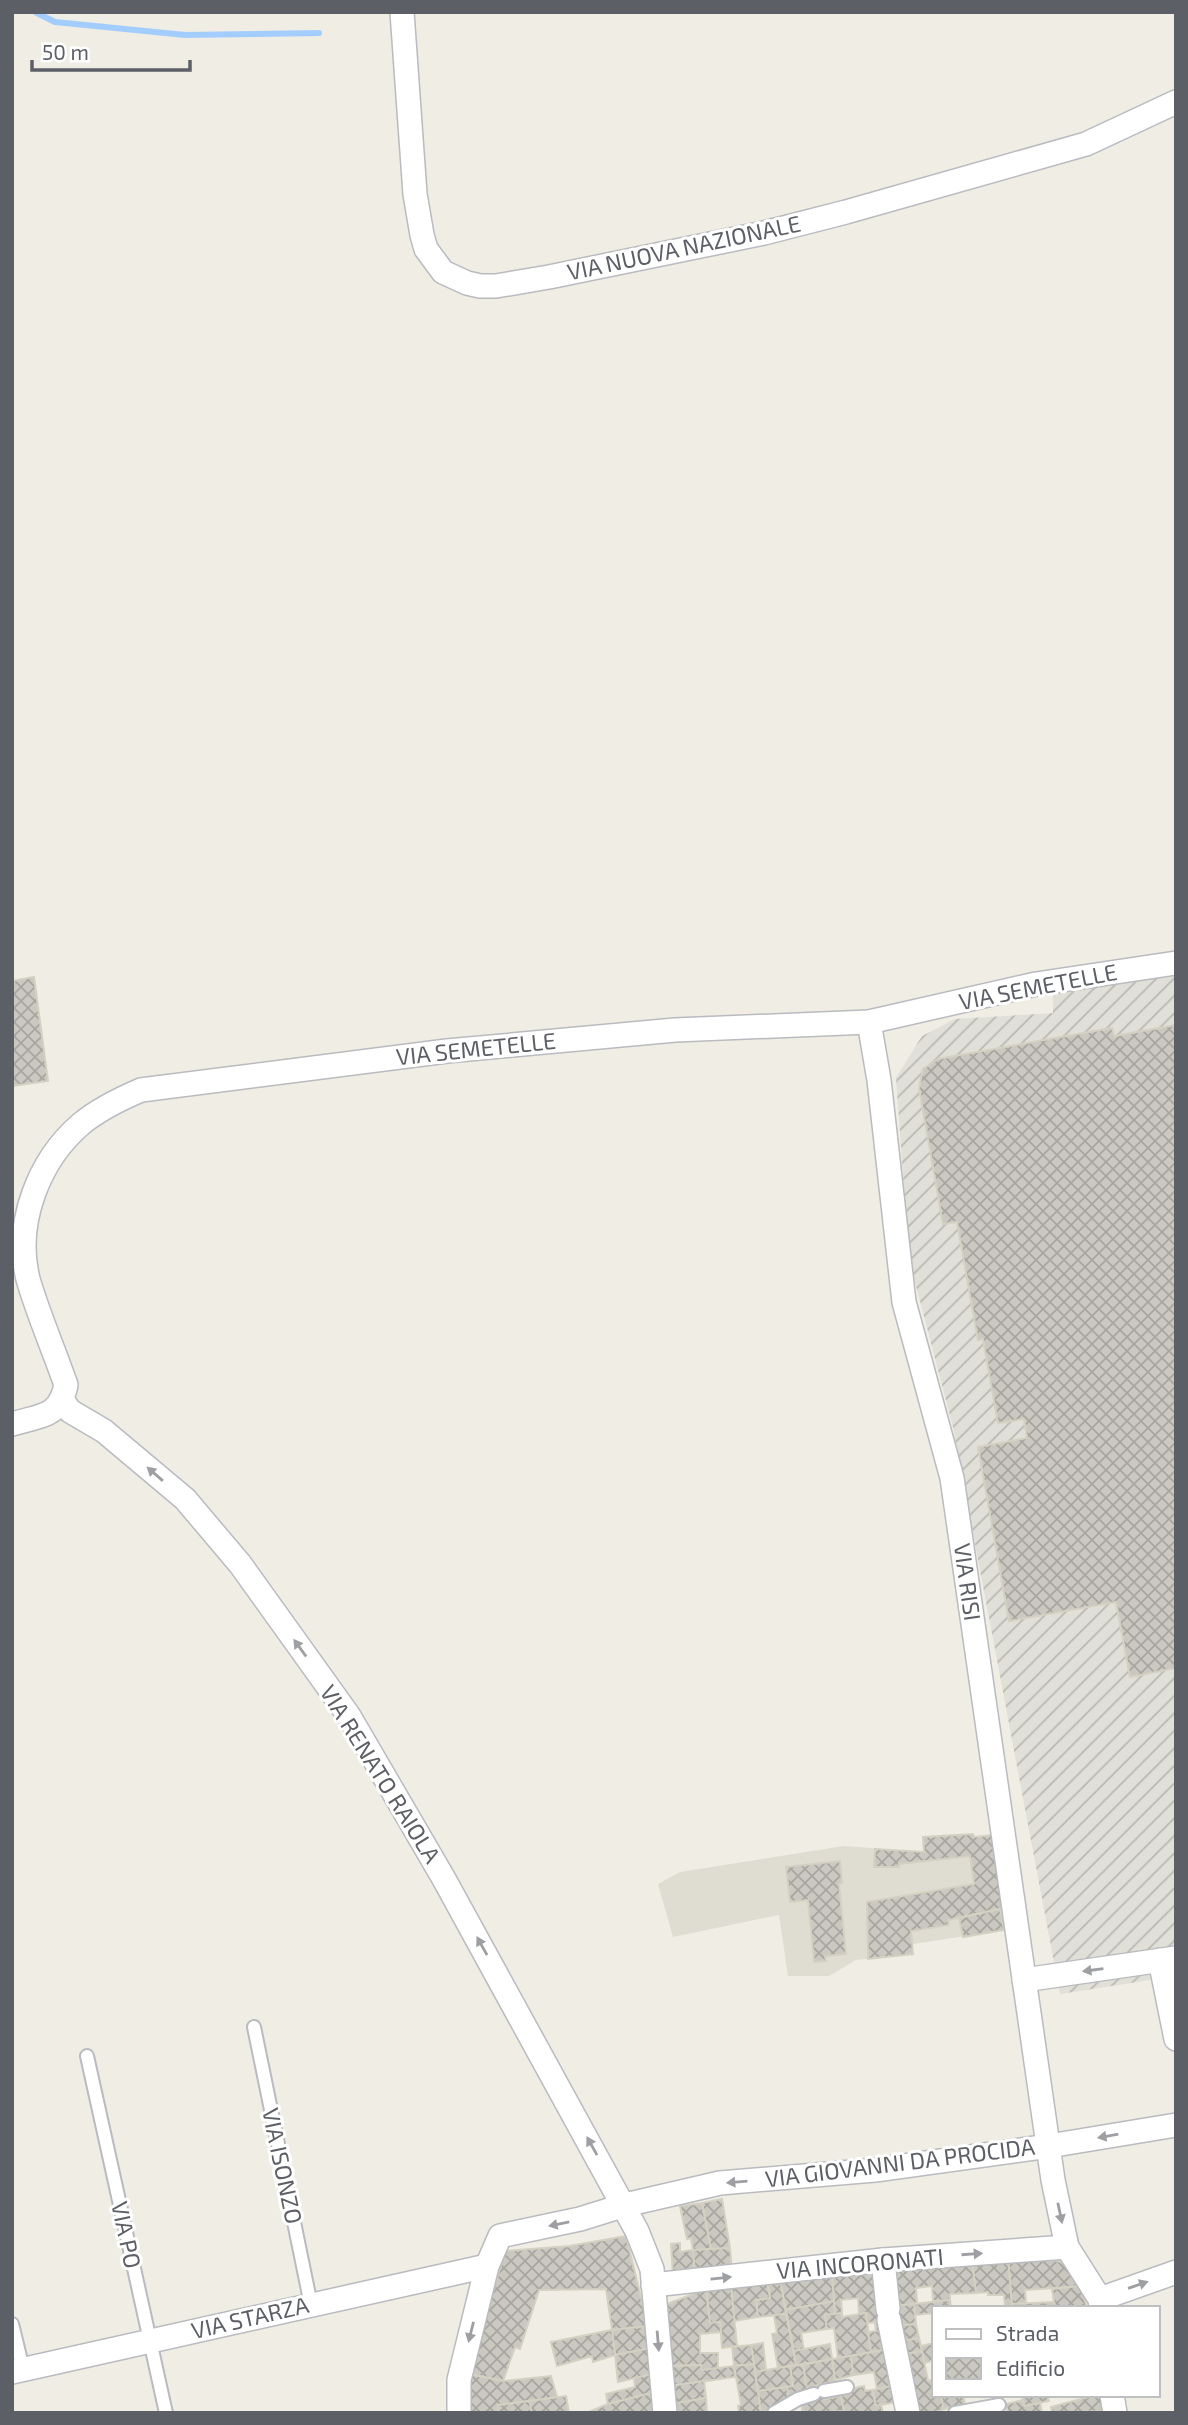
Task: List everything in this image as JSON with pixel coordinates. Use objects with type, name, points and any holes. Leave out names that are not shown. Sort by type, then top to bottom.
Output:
[{"type":"street","name":"VIA NUOVA NAZIONALE","points":[[402,12],[415,194],[422,235],[426,249],[443,272],[480,286],[549,277],[764,233],[846,212],[1086,144],[1176,102]]},
{"type":"street","name":"VIA SEMETELLE","points":[[62,1401],[66,1385],[27,1277],[25,1233],[32,1198],[49,1159],[81,1124],[113,1102],[141,1090],[447,1051],[675,1030],[869,1022],[1036,984],[1176,963]]},
{"type":"street","name":"VIA RISI","points":[[869,1022],[879,1080],[904,1301],[952,1478],[1053,2180],[1068,2247],[1101,2303]]},
{"type":"street","points":[[12,1424],[53,1411],[62,1401]]},
{"type":"street","name":"VIA RENATO RAIOLA","points":[[62,1401],[70,1411],[104,1431],[185,1499],[240,1564],[349,1716],[451,1890],[625,2206],[652,2269],[665,2413]]},
{"type":"street","points":[[1024,1980],[1168,1959],[1176,2039]]},
{"type":"street","name":"VIA GIOVANNI DA PROCIDA","points":[[487,2266],[500,2236],[580,2219],[720,2183],[875,2170],[1049,2146],[1176,2124]]},
{"type":"street","name":"VIA INCORONATI","points":[[653,2285],[883,2260],[1068,2247]]},
{"type":"street","points":[[883,2260],[889,2315],[908,2413]]},
{"type":"street","points":[[459,2413],[459,2380],[487,2266]]},
{"type":"street","name":"VIA STARZA","points":[[18,2371],[487,2266]]},
{"type":"street","points":[[1101,2303],[1176,2272]]},
{"type":"lane","name":"VIA ISONZO","points":[[254,2027],[311,2305]]},
{"type":"lane","name":"VIA PO","points":[[87,2056],[166,2413]]},
{"type":"lane","points":[[12,2324],[18,2371]]},
{"type":"lane","points":[[774,2413],[798,2399],[848,2387]]},
{"type":"lane","points":[[955,2413],[999,2405]]},
{"type":"shaded area","points":[[1176,976],[1176,1976],[1060,1994],[953,1427],[909,1259],[896,1078],[922,1036],[955,1019],[1053,1013],[1053,992]]},
{"type":"shaded area","points":[[973,1834],[1004,1908],[1000,1910],[1004,1930],[913,1944],[913,1954],[856,1960],[829,1976],[788,1976],[779,1915],[673,1937],[658,1884],[680,1872],[844,1846],[923,1852],[923,1837]]},
{"type":"building","points":[[34,977],[48,1081],[12,1086],[12,981]]},
{"type":"building","points":[[1176,1025],[1176,1668],[1130,1677],[1116,1602],[1009,1621],[978,1447],[1027,1438],[1024,1419],[998,1423],[983,1339],[978,1340],[957,1222],[943,1224],[919,1088],[923,1069],[938,1059],[1112,1028],[1114,1036]]},
{"type":"building","points":[[973,1834],[974,1837],[993,1835],[1004,1908],[948,1920],[949,1925],[911,1931],[913,1954],[868,1959],[867,1902],[974,1884],[970,1856],[899,1864],[899,1867],[874,1867],[875,1849],[924,1852],[923,1837]]},
{"type":"building","points":[[840,1861],[842,1883],[839,1884],[846,1954],[825,1956],[826,1961],[814,1962],[808,1900],[790,1902],[786,1867]]},
{"type":"building","points":[[1000,1909],[1004,1930],[963,1937],[959,1918]]},
{"type":"building","points":[[722,2199],[730,2248],[711,2249],[702,2203]]},
{"type":"building","points":[[702,2203],[711,2249],[693,2250],[691,2238],[687,2239],[680,2206]]},
{"type":"building","points":[[626,2236],[648,2326],[612,2330],[606,2289],[539,2290],[520,2349],[515,2347],[503,2381],[469,2374],[505,2251],[570,2246]]},
{"type":"building","points":[[680,2243],[680,2252],[693,2250],[695,2275],[673,2276],[671,2244]]},
{"type":"building","points":[[730,2248],[732,2272],[695,2275],[693,2250]]},
{"type":"building","points":[[1040,2256],[1072,2265],[1081,2286],[1025,2290],[1026,2304],[1012,2304],[1008,2258]]},
{"type":"building","points":[[1008,2258],[1012,2306],[1005,2306],[1004,2295],[976,2293],[972,2261]]},
{"type":"building","points":[[972,2261],[976,2293],[950,2294],[950,2300],[933,2301],[932,2286],[916,2288],[917,2303],[894,2306],[891,2269]]},
{"type":"building","points":[[879,2269],[884,2322],[867,2323],[866,2313],[859,2314],[858,2298],[841,2300],[842,2313],[835,2314],[832,2274]]},
{"type":"building","points":[[832,2274],[834,2301],[786,2310],[780,2279]]},
{"type":"building","points":[[780,2279],[786,2314],[758,2317],[756,2300],[770,2298],[767,2281]]},
{"type":"building","points":[[767,2281],[770,2298],[756,2300],[758,2317],[734,2321],[731,2286]]},
{"type":"building","points":[[731,2286],[737,2346],[722,2348],[720,2322],[710,2323],[706,2289]]},
{"type":"building","points":[[1081,2286],[1086,2306],[1055,2306],[1052,2289]]},
{"type":"building","points":[[706,2289],[710,2323],[720,2322],[721,2332],[700,2334],[700,2353],[718,2353],[718,2368],[702,2370],[701,2365],[670,2366],[665,2305]]},
{"type":"building","points":[[950,2300],[951,2306],[932,2306],[932,2313],[915,2315],[914,2304]]},
{"type":"building","points":[[834,2301],[835,2314],[825,2315],[827,2329],[801,2333],[804,2350],[794,2351],[786,2310]]},
{"type":"building","points":[[1054,2302],[1055,2306],[1012,2306]]},
{"type":"building","points":[[914,2304],[916,2324],[896,2326],[894,2306]]},
{"type":"building","points":[[842,2313],[842,2317],[866,2313],[871,2352],[838,2358],[834,2328],[827,2329],[825,2315]]},
{"type":"building","points":[[786,2314],[796,2365],[778,2368],[772,2334],[777,2333],[774,2315]]},
{"type":"building","points":[[881,2322],[889,2349],[871,2352],[868,2332],[876,2331],[875,2323]]},
{"type":"building","points":[[916,2324],[919,2338],[899,2342],[896,2326]]},
{"type":"building","points":[[648,2326],[651,2348],[615,2355],[612,2330]]},
{"type":"building","points":[[612,2330],[615,2355],[593,2362],[592,2356],[557,2366],[551,2342]]},
{"type":"building","points":[[919,2338],[922,2351],[901,2355],[899,2342]]},
{"type":"building","points":[[763,2343],[766,2370],[755,2372],[751,2345]]},
{"type":"building","points":[[932,2343],[932,2361],[924,2363],[921,2346]]},
{"type":"building","points":[[830,2344],[832,2359],[796,2365],[794,2351]]},
{"type":"building","points":[[751,2345],[754,2364],[734,2366],[732,2347]]},
{"type":"building","points":[[651,2348],[653,2374],[618,2382],[615,2355]]},
{"type":"building","points":[[889,2349],[897,2385],[877,2389],[874,2372],[853,2375],[851,2356]]},
{"type":"building","points":[[922,2351],[928,2381],[932,2380],[932,2397],[941,2397],[944,2409],[933,2413],[914,2413],[901,2355]]},
{"type":"building","points":[[851,2356],[853,2375],[835,2380],[832,2359]]},
{"type":"building","points":[[832,2359],[835,2380],[807,2389],[803,2365]]},
{"type":"building","points":[[754,2364],[761,2413],[739,2413],[738,2406],[741,2405],[734,2366]]},
{"type":"building","points":[[701,2365],[702,2370],[734,2366],[735,2377],[671,2386],[670,2366]]},
{"type":"building","points":[[803,2365],[807,2389],[789,2399],[787,2387],[793,2386],[790,2366]]},
{"type":"building","points":[[790,2366],[793,2386],[758,2391],[755,2372]]},
{"type":"building","points":[[469,2374],[503,2381],[551,2376],[557,2397],[498,2405],[498,2413],[463,2413]]},
{"type":"building","points":[[653,2374],[655,2392],[608,2404],[606,2394],[635,2387],[634,2378]]},
{"type":"building","points":[[704,2381],[706,2398],[672,2404],[671,2386]]},
{"type":"building","points":[[821,2384],[825,2399],[841,2396],[844,2411],[803,2413],[801,2404],[815,2399],[812,2387]]},
{"type":"building","points":[[897,2385],[901,2401],[876,2406],[872,2390]]},
{"type":"building","points":[[864,2386],[865,2391],[872,2390],[876,2406],[881,2405],[883,2413],[838,2413],[844,2411],[841,2396],[851,2394],[850,2389]]},
{"type":"building","points":[[787,2387],[789,2399],[761,2413],[758,2391]]},
{"type":"building","points":[[655,2392],[657,2413],[586,2413],[608,2404]]},
{"type":"building","points":[[566,2396],[569,2413],[531,2413],[530,2401]]},
{"type":"building","points":[[941,2397],[963,2397],[965,2404],[944,2409]]},
{"type":"building","points":[[1022,2397],[1048,2397],[1049,2401],[1024,2406]]},
{"type":"building","points":[[1088,2397],[1105,2397],[1107,2411],[1052,2413],[1051,2407]]},
{"type":"building","points":[[706,2398],[707,2412],[673,2413],[672,2404]]},
{"type":"building","points":[[1023,2400],[1024,2406],[1040,2403],[1042,2413],[1008,2413],[1006,2404]]},
{"type":"building","points":[[530,2401],[531,2413],[498,2413],[498,2405]]},
{"type":"waterway","points":[[35,12],[55,22],[185,35],[319,33]]}]
